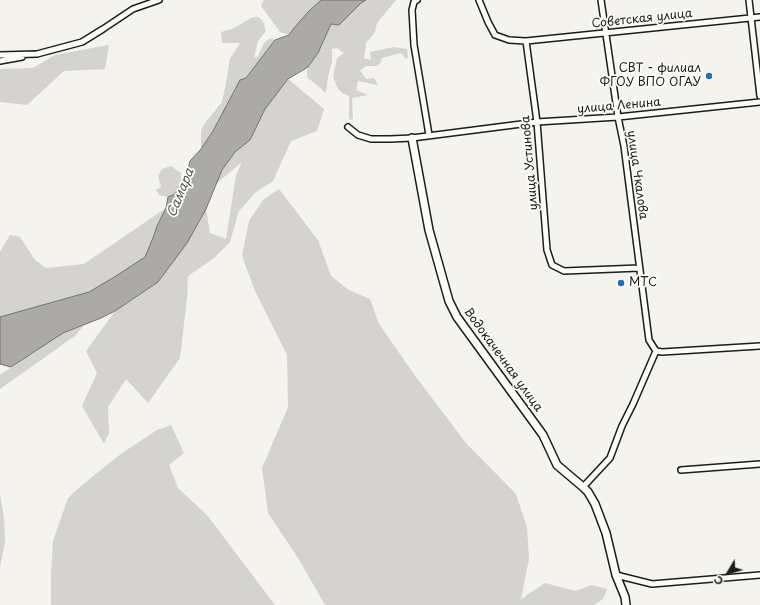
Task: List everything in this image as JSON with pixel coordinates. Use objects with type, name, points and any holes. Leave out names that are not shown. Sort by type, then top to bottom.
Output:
[{"type":"street","points":[[0,61],[37,54],[82,42],[103,30],[133,9],[159,0]]},
{"type":"street","points":[[417,0],[414,2],[412,10],[414,45],[429,135]]},
{"type":"street","points":[[478,0],[495,35],[509,40],[526,41]]},
{"type":"street","name":"улица Чкалова","points":[[601,0],[618,117],[624,146],[649,340],[656,351]]},
{"type":"street","points":[[749,0],[760,96]]},
{"type":"street","name":"Советская улица","points":[[526,41],[760,17]]},
{"type":"street","name":"улица Устинова","points":[[526,41],[537,122],[547,250],[552,265],[564,271],[639,268]]},
{"type":"street","points":[[0,55],[37,54]]},
{"type":"street","name":"улица Ленина","points":[[348,128],[358,135],[371,138],[412,138],[537,122],[618,117],[760,102]]},
{"type":"street","name":"Водокачечная улица","points":[[412,138],[430,230],[448,301],[457,317],[543,435],[557,465],[588,492],[595,504],[606,533],[616,575],[625,598],[626,605]]},
{"type":"street","points":[[583,487],[610,458],[622,426],[656,351],[662,352],[760,346]]},
{"type":"street","points":[[682,470],[760,464]]},
{"type":"street","points":[[616,575],[652,584],[760,575]]},
{"type":"shaded area","points":[[264,0],[321,0],[309,11],[289,35],[280,32],[261,6]]},
{"type":"shaded area","points":[[366,0],[396,0],[377,23],[375,32],[366,43],[364,58],[371,60],[370,52],[394,47],[407,49],[408,58],[406,59],[401,53],[382,58],[380,64],[376,66],[366,66],[360,70],[366,79],[374,78],[378,85],[358,81],[356,90],[368,95],[352,98],[353,119],[349,120],[349,96],[342,93],[338,89],[333,77],[337,58],[344,53],[337,48],[332,49],[332,62],[326,93],[307,77],[307,71],[308,67],[318,53],[331,24],[339,25]]},
{"type":"shaded area","points":[[253,17],[258,17],[263,21],[266,31],[258,41],[254,58],[258,56],[264,43],[270,38],[275,40],[246,78],[240,80],[213,131],[201,149],[201,130],[222,102],[230,59],[240,43],[222,43],[221,32],[232,29]]},
{"type":"shaded area","points":[[109,45],[105,69],[64,71],[27,105],[0,102],[0,69],[33,68],[55,55]]},
{"type":"shaded area","points":[[288,79],[324,109],[317,131],[291,141],[273,181],[256,192],[239,211],[230,242],[214,258],[188,276],[180,358],[148,403],[126,379],[108,407],[109,433],[104,444],[82,406],[97,373],[86,351],[115,311],[158,282],[187,243],[206,209],[210,233],[226,239],[236,175],[242,162],[216,184],[222,170],[235,152],[250,140],[265,109]]},
{"type":"shaded area","points":[[171,166],[181,173],[182,180],[175,194],[168,197],[159,195],[156,190],[161,187],[158,176],[162,169]]},
{"type":"shaded area","points":[[279,189],[318,240],[331,276],[349,290],[370,299],[379,324],[416,377],[466,443],[516,494],[527,527],[529,559],[521,599],[545,583],[575,591],[592,585],[607,589],[603,599],[594,605],[325,605],[298,558],[268,513],[262,468],[288,407],[287,355],[255,291],[242,256],[249,221],[263,200]]},
{"type":"shaded area","points":[[166,208],[145,257],[89,292],[0,317],[0,252],[10,235],[20,237],[35,260],[46,268],[84,264]]},
{"type":"shaded area","points":[[84,325],[75,336],[0,389],[0,375],[63,333]]},
{"type":"shaded area","points":[[171,425],[184,453],[169,465],[178,488],[207,515],[275,605],[51,605],[53,541],[68,498],[122,453],[157,430]]},
{"type":"shaded area","points":[[0,494],[4,518],[5,541],[0,568]]},
{"type":"water","name":"Самара","points":[[321,0],[366,0],[339,25],[331,24],[318,53],[308,67],[288,79],[265,109],[250,140],[235,152],[222,170],[206,209],[187,243],[158,282],[115,311],[63,333],[11,367],[0,364],[0,317],[89,292],[145,257],[166,208],[168,197],[175,194],[182,180],[187,174],[190,161],[201,149],[213,131],[240,80],[246,78],[275,40],[289,35],[309,11]]},
{"type":"place","name":"СВТ - филиал ФГОУ ВПО ОГАУ","points":[[709,76]]},
{"type":"place","name":"МТС","points":[[621,283]]}]
